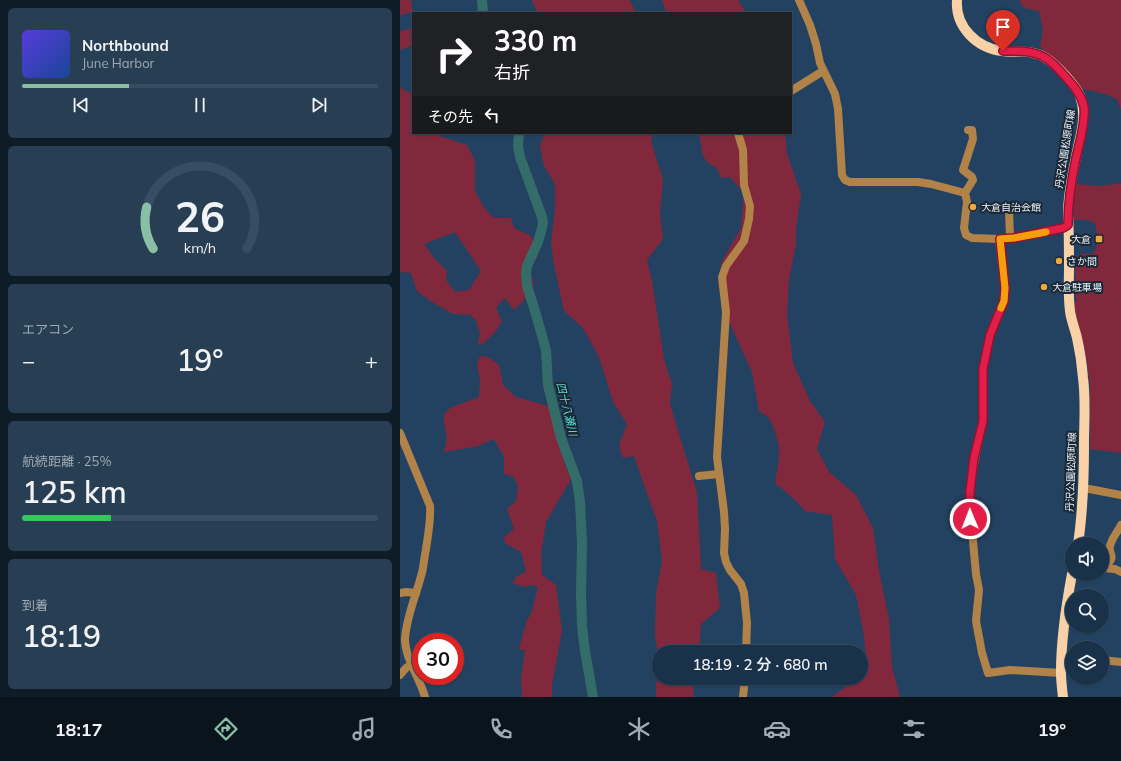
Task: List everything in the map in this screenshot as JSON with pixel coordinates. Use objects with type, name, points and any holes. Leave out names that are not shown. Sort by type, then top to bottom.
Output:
[{"type":"main road","name":"丹沢公園松原町線","points":[[957,0],[960,20],[968,34],[974,40],[990,48],[1003,51],[1034,53],[1052,62],[1080,94],[1084,107],[1083,121],[1068,205],[1070,313],[1081,358],[1085,399],[1084,488],[1082,522],[1079,537]]},
{"type":"main road","points":[[1066,641],[1064,614],[1071,581]]},
{"type":"main road","points":[[1063,697],[1061,673],[1065,662]]},
{"type":"street","points":[[799,0],[810,25],[823,71],[835,94],[838,109],[842,175],[845,180],[850,182],[918,182],[965,193]]},
{"type":"street","points":[[792,90],[823,71]]},
{"type":"street","points":[[968,130],[972,130],[973,139],[963,170],[972,177],[972,180],[965,193],[967,202],[964,228],[966,235],[972,238],[1010,239],[1063,228],[1068,225]]},
{"type":"street","points":[[738,134],[743,150],[744,185],[750,206],[749,219],[744,241],[726,266],[722,276],[726,312],[717,457],[725,529],[724,553],[726,562],[730,570],[741,584],[744,593],[747,622],[746,645]]},
{"type":"street","points":[[1009,208],[1010,239]]},
{"type":"street","points":[[1000,239],[1005,288],[1004,301],[990,335],[983,369],[983,421],[974,458],[970,491],[970,519],[979,590],[976,622],[982,653],[988,673],[1010,670],[1061,673]]},
{"type":"street","points":[[400,433],[430,506],[430,517],[422,574],[406,630],[405,640],[412,664],[400,675]]},
{"type":"street","points":[[699,476],[719,474]]},
{"type":"street","points":[[1084,488],[1121,495]]},
{"type":"street","points":[[1109,563],[1112,558],[1110,544],[1121,525]]},
{"type":"street","points":[[1109,569],[1115,569],[1121,572]]},
{"type":"street","points":[[400,593],[416,593]]},
{"type":"street","points":[[1109,661],[1121,662]]},
{"type":"street","points":[[422,685],[425,697]]},
{"type":"street","points":[[743,697],[744,685]]},
{"type":"shaded area","points":[[400,0],[411,0],[413,12],[400,15]]},
{"type":"shaded area","points":[[532,0],[629,0],[636,12],[537,12]]},
{"type":"shaded area","points":[[662,0],[738,0],[745,12],[666,12]]},
{"type":"shaded area","points":[[1019,0],[1121,0],[1121,110],[1117,99],[1105,94],[1083,89],[1040,47],[1043,30],[1039,11],[1024,8]]},
{"type":"shaded area","points":[[412,28],[412,45],[400,50],[400,31]]},
{"type":"shaded area","points":[[400,87],[412,94],[412,134],[433,134],[467,145],[475,161],[475,191],[485,209],[494,218],[511,218],[514,228],[531,236],[539,250],[537,258],[526,262],[523,267],[531,275],[534,283],[527,297],[514,310],[505,298],[496,307],[502,322],[495,332],[483,344],[478,344],[480,334],[476,320],[470,315],[453,314],[432,302],[417,291],[411,273],[400,272]],"holes":[[[455,232],[481,271],[469,290],[455,292],[446,280],[447,271],[435,259],[424,244]]]},
{"type":"shaded area","points":[[545,134],[653,134],[651,141],[663,180],[660,213],[663,239],[647,260],[652,281],[664,359],[672,384],[670,404],[697,493],[701,569],[716,573],[720,608],[701,624],[700,645],[657,645],[655,636],[656,593],[662,561],[657,521],[634,456],[623,458],[619,445],[627,424],[613,402],[599,357],[583,328],[564,311],[554,265],[551,242],[555,211],[555,184],[544,166],[540,146]]},
{"type":"shaded area","points":[[699,134],[785,134],[787,154],[801,194],[796,229],[796,244],[789,280],[787,314],[793,363],[810,401],[825,422],[817,449],[829,472],[856,495],[873,528],[879,571],[889,619],[892,667],[900,697],[833,697],[849,685],[868,685],[868,645],[865,645],[856,595],[835,559],[832,515],[805,511],[793,498],[775,483],[779,460],[779,446],[774,428],[768,417],[759,411],[752,372],[732,328],[718,286],[722,261],[741,228],[744,193],[730,177],[722,178],[717,168],[708,163],[703,156]]},
{"type":"shaded area","points":[[1121,183],[1121,453],[1090,449],[1090,387],[1087,362],[1072,303],[1076,302],[1075,257],[1081,254],[1092,254],[1096,248],[1097,241],[1096,226],[1094,223],[1086,220],[1074,220],[1075,189],[1077,184],[1100,186]]},
{"type":"shaded area","points":[[480,356],[488,357],[499,365],[503,385],[516,397],[548,406],[565,465],[571,479],[546,522],[541,554],[542,575],[556,585],[562,631],[552,685],[552,697],[522,697],[521,678],[525,650],[519,649],[527,620],[531,614],[538,587],[530,585],[525,587],[512,583],[517,576],[526,572],[521,552],[505,543],[504,537],[514,529],[507,509],[516,501],[518,486],[514,477],[504,474],[504,457],[494,439],[478,446],[444,452],[447,438],[444,415],[450,408],[479,397],[480,380],[477,364]]},
{"type":"shaded area","points":[[656,685],[694,685],[694,697],[656,697]]},
{"type":"waterway","name":"四十八瀬川","points":[[482,0],[483,12]]},
{"type":"waterway","name":"四十八瀬川","points":[[519,134],[518,146],[520,157],[543,222],[538,242],[527,266],[527,286],[546,350],[548,385],[561,438],[577,481],[580,502],[582,543],[582,626],[593,697]]},
{"type":"slow traffic","points":[[1001,308],[1004,301],[1005,288],[1000,239],[1046,232]]},
{"type":"place","name":"大倉自治会館","points":[[973,207]]},
{"type":"place","name":"大倉","points":[[1099,239]]},
{"type":"place","name":"さか間","points":[[1059,261]]},
{"type":"place","name":"大倉駐車場","points":[[1044,287]]},
{"type":"route","points":[[970,519],[970,491],[974,458],[983,421],[983,369],[990,335],[1004,301],[1005,288],[1000,239],[1014,238],[1063,228],[1068,225],[1068,205],[1083,121],[1084,107],[1080,94],[1052,62],[1034,53],[1003,51]]}]
